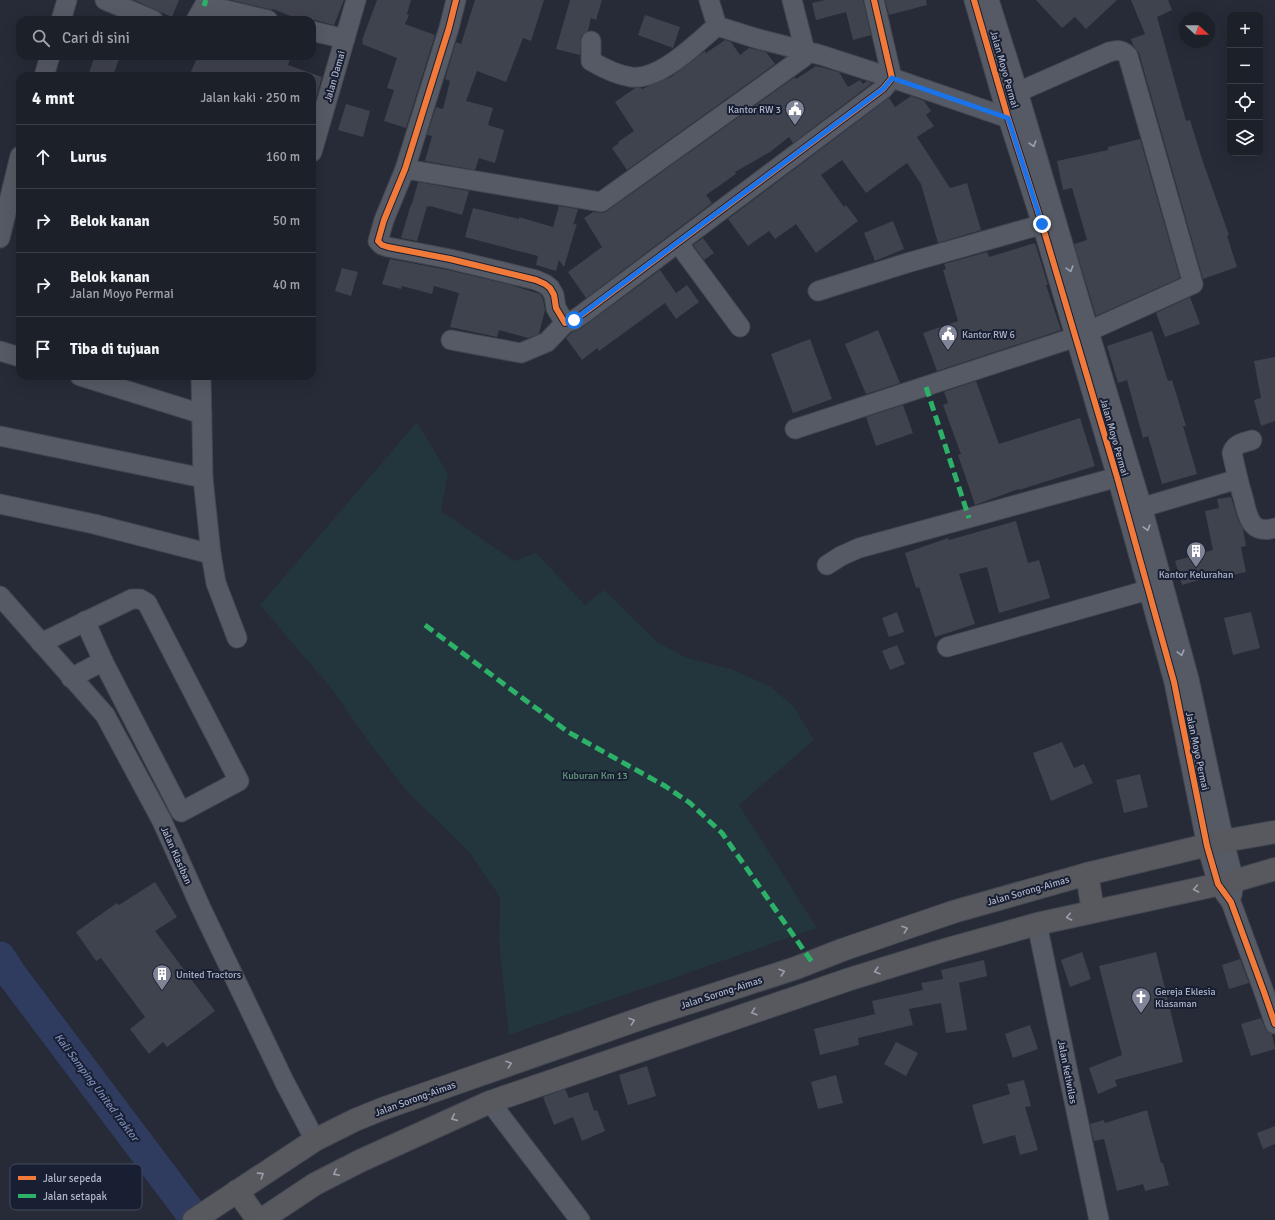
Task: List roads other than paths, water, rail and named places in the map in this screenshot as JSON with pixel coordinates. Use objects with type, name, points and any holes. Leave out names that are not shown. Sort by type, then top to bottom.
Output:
[{"type":"highway","name":"Jalan Sorong-Aimas","points":[[194,1220],[315,1140],[355,1120],[382,1110],[651,1015],[796,968],[842,950],[953,912],[1087,874],[1275,832]]},
{"type":"highway","points":[[261,1220],[321,1181],[360,1161],[490,1102],[850,979],[940,951],[1037,924],[1226,883],[1275,869]]},
{"type":"highway","points":[[1087,874],[1093,911]]},
{"type":"highway","points":[[842,950],[850,979]]},
{"type":"highway","points":[[237,1191],[258,1220]]},
{"type":"street","points":[[62,16],[67,0]]},
{"type":"street","points":[[105,0],[143,16]]},
{"type":"street","name":"Jalan Damai","points":[[316,138],[356,0]]},
{"type":"street","points":[[456,0],[449,28],[404,169],[378,241],[382,245],[450,258],[536,280],[550,288],[554,295],[556,308],[565,323]]},
{"type":"street","points":[[709,0],[717,26]]},
{"type":"street","points":[[404,169],[601,202],[804,57],[805,51],[792,0]]},
{"type":"street","points":[[874,0],[892,78]]},
{"type":"street","name":"Jalan Moyo Permai","points":[[974,0],[1008,118],[1049,222]]},
{"type":"street","name":"Jalan Moyo Permai","points":[[989,0],[1027,125],[1049,222],[1058,282],[1082,335],[1134,509],[1188,679],[1216,844]]},
{"type":"street","points":[[202,9],[213,7],[251,16]]},
{"type":"street","points":[[591,41],[591,61],[625,76],[648,76],[666,67],[717,26]]},
{"type":"street","points":[[717,26],[821,55],[1027,125]]},
{"type":"street","points":[[316,32],[345,39]]},
{"type":"street","points":[[795,429],[1082,335],[1193,284],[1128,56],[1119,50],[1109,52],[1018,92]]},
{"type":"street","points":[[45,72],[49,60]]},
{"type":"street","points":[[451,340],[521,353],[548,342],[565,323],[574,320],[584,313],[880,92],[892,78]]},
{"type":"street","points":[[0,238],[5,195],[16,166]]},
{"type":"street","points":[[818,291],[907,263],[1049,222]]},
{"type":"street","points":[[678,243],[740,327]]},
{"type":"street","points":[[0,351],[16,357]]},
{"type":"street","points":[[93,380],[202,414]]},
{"type":"street","points":[[201,380],[203,478],[211,554],[216,584],[237,638]]},
{"type":"street","points":[[0,436],[203,478]]},
{"type":"street","points":[[1252,440],[1236,446],[1232,453],[1247,515],[1250,523],[1257,528],[1275,528]]},
{"type":"street","points":[[827,566],[842,556],[859,548],[1124,475]]},
{"type":"street","points":[[1134,509],[1238,479]]},
{"type":"street","points":[[0,504],[94,524],[211,554]]},
{"type":"street","name":"Jalan Moyo Permai","points":[[1134,509],[1148,590],[1174,682],[1226,883]]},
{"type":"street","points":[[947,647],[1148,590]]},
{"type":"street","name":"Jalan Klasiban","points":[[0,596],[105,715],[162,821],[241,992],[285,1083],[315,1140]]},
{"type":"street","points":[[41,643],[132,599],[140,599],[147,603],[239,781],[162,821]]},
{"type":"street","points":[[85,621],[103,661],[181,812]]},
{"type":"street","points":[[71,678],[103,661]]},
{"type":"street","points":[[1226,883],[1230,902],[1275,1024]]},
{"type":"street","name":"Jalan Ketiwilas","points":[[1037,924],[1099,1220]]},
{"type":"street","points":[[490,1102],[580,1220]]},
{"type":"waterway","name":"Kali Samping United Traktor","points":[[0,957],[11,974],[193,1216]]},
{"type":"place","name":"Kantor RW 3","points":[[795,126]]},
{"type":"place","name":"Kantor RW 6","points":[[948,351]]},
{"type":"place","name":"Kantor Kelurahan","points":[[1196,568]]},
{"type":"place","name":"United Tractors","points":[[162,991]]},
{"type":"place","name":"Gereja Eklesia Klasaman","points":[[1141,1014]]},
{"type":"park label","name":"Kuburan Km 13","points":[[595,775]]}]
